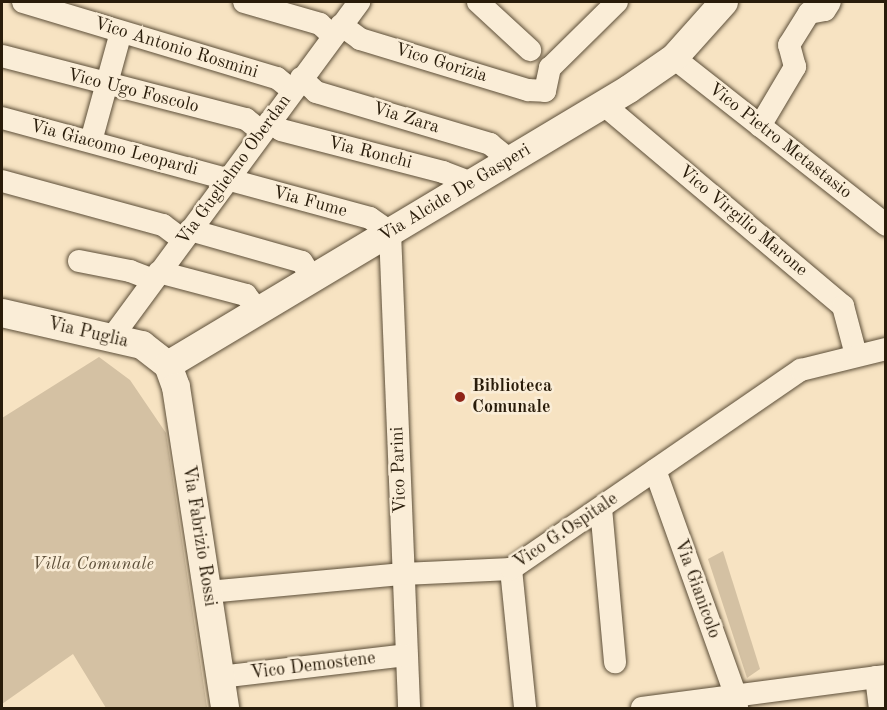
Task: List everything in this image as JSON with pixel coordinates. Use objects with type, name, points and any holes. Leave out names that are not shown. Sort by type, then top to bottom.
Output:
[{"type":"street","name":"Vico Antonio Rosmini","points":[[23,2],[297,84]]},
{"type":"street","name":"Vico Gorizia","points":[[244,2],[528,90],[545,91],[550,68],[617,2]]},
{"type":"street","name":"Via Guglielmo Oberdan","points":[[110,339],[359,2]]},
{"type":"street","points":[[478,2],[530,50]]},
{"type":"street","name":"Via Alcide De Gasperi","points":[[168,365],[603,104],[674,58],[724,2]]},
{"type":"street","points":[[760,126],[795,67],[789,45],[809,13],[825,10],[830,2]]},
{"type":"street","points":[[92,141],[121,32]]},
{"type":"street","name":"Vico Ugo Foscolo","points":[[2,56],[266,126]]},
{"type":"street","name":"Vico Pietro Metastasio","points":[[674,58],[885,225]]},
{"type":"street","name":"Via Zara","points":[[297,84],[316,92],[490,144],[510,160]]},
{"type":"street","name":"Vico Virgilio Marone","points":[[603,104],[843,306],[856,355]]},
{"type":"street","name":"Via Giacomo Leopardi","points":[[2,118],[227,180]]},
{"type":"street","name":"Via Ronchi","points":[[266,126],[443,172],[471,183]]},
{"type":"street","name":"Via Fume","points":[[227,180],[370,218],[390,232]]},
{"type":"street","points":[[2,181],[163,225],[186,235],[302,262],[312,278]]},
{"type":"street","name":"Vico Parini","points":[[390,232],[409,708]]},
{"type":"street","points":[[79,261],[246,295],[258,311]]},
{"type":"street","name":"Via Puglia","points":[[2,313],[142,345],[168,365]]},
{"type":"street","name":"Vico G.Ospitale","points":[[208,592],[403,574],[512,569],[801,370],[885,349]]},
{"type":"street","name":"Via Fabrizio Rossi","points":[[168,365],[176,387],[225,708]]},
{"type":"street","name":"Via Gianicolo","points":[[655,471],[736,702]]},
{"type":"street","points":[[601,508],[615,662]]},
{"type":"street","points":[[512,569],[525,708]]},
{"type":"street","name":"Vico Demostene","points":[[220,677],[406,655]]},
{"type":"street","points":[[642,708],[736,702],[881,677],[880,708]]},
{"type":"green space","name":"Villa Comunale","points":[[99,357],[130,380],[166,433],[207,707],[106,708],[73,654],[2,704],[2,418]]},
{"type":"green space","points":[[723,551],[760,669],[747,678],[708,559]]},
{"type":"place","name":"Biblioteca Comunale","points":[[460,397]]}]
